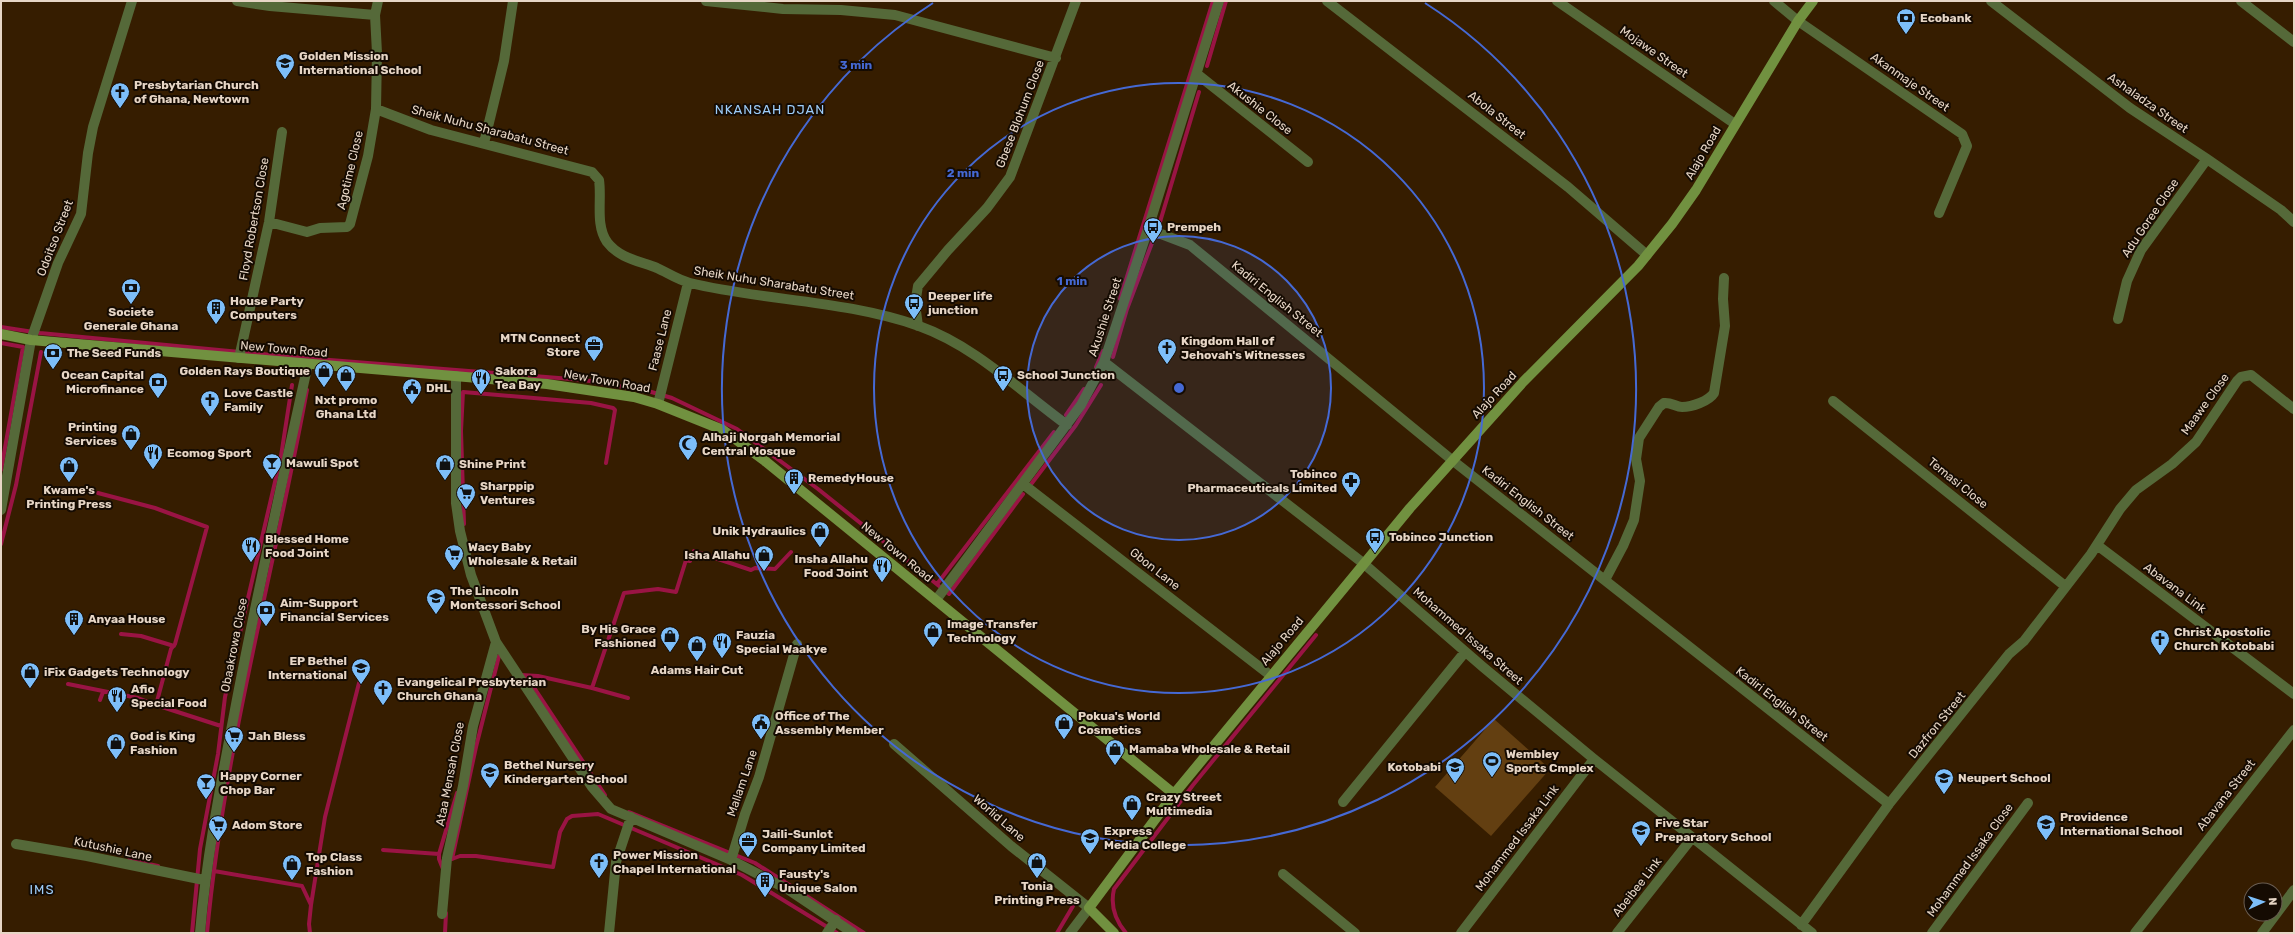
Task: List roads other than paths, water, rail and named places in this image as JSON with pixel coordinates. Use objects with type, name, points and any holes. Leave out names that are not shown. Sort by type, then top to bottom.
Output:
[{"type":"street","name":"Odoitso Street","points":[[1,510],[31,340],[58,263],[81,214],[88,153],[94,127],[132,1]]},
{"type":"street","points":[[237,1],[306,5],[375,15]]},
{"type":"street","points":[[376,109],[377,53],[375,15],[378,1]]},
{"type":"street","points":[[484,144],[504,61],[514,1]]},
{"type":"street","points":[[706,1],[824,6],[895,15],[1056,58]]},
{"type":"street","name":"Gbese Blohum Close","points":[[918,326],[915,304],[918,286],[948,250],[987,208],[1010,177],[1056,58],[1076,1]]},
{"type":"street","name":"Akushie Street","points":[[936,600],[1067,425],[1087,396],[1104,362],[1148,229],[1219,1]]},
{"type":"street","name":"Abola Street","points":[[1327,1],[1568,187],[1648,255]]},
{"type":"street","name":"Mojawe Street","points":[[1557,1],[1735,124]]},
{"type":"street","name":"Akanmaje Street","points":[[1774,1],[1798,21],[1962,134],[1967,146],[1939,213]]},
{"type":"street","name":"Alajo Road","points":[[1089,908],[1174,794],[1363,563],[1452,460],[1523,382],[1648,255],[1696,190],[1798,21],[1813,1]]},
{"type":"street","name":"Ashaladza Street","points":[[1991,1],[2130,108],[2281,210],[2294,222]]},
{"type":"street","points":[[2241,1],[2294,42]]},
{"type":"street","name":"Akushie Close","points":[[1197,74],[1308,162]]},
{"type":"street","name":"Sheik Nuhu Sharabatu Street","points":[[376,109],[431,130],[592,172],[599,180],[600,226],[606,241],[616,252],[626,258],[688,283],[855,309],[918,326],[938,334],[978,357],[1067,425]]},
{"type":"street","name":"Agotime Close","points":[[269,222],[307,232],[320,228],[347,227],[350,224],[368,156],[376,109]]},
{"type":"street","name":"Floyd Robertson Close","points":[[240,358],[269,222],[282,132]]},
{"type":"street","name":"Adu Goree Close","points":[[2118,319],[2127,281],[2141,250],[2207,159]]},
{"type":"street","name":"Kadiri English Street","points":[[1148,229],[1190,245],[1452,460],[1889,804]]},
{"type":"street","points":[[1605,580],[1630,530],[1640,481],[1636,459],[1638,438],[1659,407],[1668,402],[1682,407],[1696,404],[1709,398],[1714,393],[1725,326],[1723,299],[1724,278]]},
{"type":"street","name":"Faase Lane","points":[[658,404],[688,283]]},
{"type":"street","name":"New Town Road","points":[[1,334],[31,340],[456,376],[594,390],[634,396],[707,423],[737,439],[1174,794]]},
{"type":"street","name":"Mohammed Issaka Street","points":[[1104,362],[1363,563],[1465,652],[1594,759],[1812,933]]},
{"type":"street","name":"Obaakrowa Close","points":[[200,933],[204,880],[254,612],[308,364]]},
{"type":"street","name":"Maawe Close","points":[[2098,545],[2120,509],[2136,490],[2172,464],[2196,442],[2241,377],[2251,375],[2294,409]]},
{"type":"street","points":[[456,376],[456,503],[460,531],[471,575],[496,642],[592,787],[611,809],[731,860],[789,890],[836,920],[852,933]]},
{"type":"street","name":"Temasi Close","points":[[1834,401],[2065,586]]},
{"type":"street","name":"Gbon Lane","points":[[1023,484],[1270,675]]},
{"type":"street","name":"Dazfron Street","points":[[1801,925],[1889,804],[2009,654],[2024,641],[2098,545]]},
{"type":"street","name":"Abavana Link","points":[[2098,545],[2294,694]]},
{"type":"street","name":"Ataa Mensah Close","points":[[442,914],[447,858],[463,786],[473,726],[496,642]]},
{"type":"street","name":"Mallam Lane","points":[[731,860],[745,814],[760,777],[797,644]]},
{"type":"street","points":[[1343,802],[1465,652]]},
{"type":"street","name":"Abavana Street","points":[[2135,933],[2294,730]]},
{"type":"street","name":"Worlid Lane","points":[[894,744],[1011,846],[1089,908]]},
{"type":"street","name":"Mohammed Issaka Link","points":[[1461,933],[1594,759]]},
{"type":"street","name":"Mohammed Issaka Close","points":[[1932,933],[2028,803]]},
{"type":"street","points":[[609,933],[616,862],[631,817]]},
{"type":"street","name":"Abeibee Link","points":[[1616,933],[1692,838]]},
{"type":"street","name":"Kutushie Lane","points":[[16,844],[87,856],[204,880]]},
{"type":"street","points":[[1283,874],[1355,933]]},
{"type":"street","points":[[2262,933],[2294,890]]},
{"type":"street","points":[[1070,933],[1089,908],[1114,933]]},
{"type":"street","points":[[826,933],[836,920]]},
{"type":"waterway","points":[[1120,299],[1213,1]]},
{"type":"waterway","points":[[1207,66],[1226,1]]},
{"type":"waterway","points":[[1160,222],[1199,92]]},
{"type":"waterway","points":[[1113,357],[1127,309],[1152,243]]},
{"type":"waterway","points":[[1,327],[40,333],[292,357],[584,380],[648,391],[672,398],[737,429],[818,489],[949,594],[1023,494]]},
{"type":"waterway","points":[[1,343],[23,347],[1,470]]},
{"type":"waterway","points":[[1096,367],[1103,351]]},
{"type":"waterway","points":[[1,544],[16,485],[41,352]]},
{"type":"waterway","points":[[192,933],[200,849],[218,754],[225,697],[281,456],[292,385]]},
{"type":"waterway","points":[[1032,483],[1076,425],[1101,385]]},
{"type":"waterway","points":[[1066,415],[1084,389]]},
{"type":"waterway","points":[[207,933],[215,864],[237,728],[307,390]]},
{"type":"waterway","points":[[464,524],[461,431],[463,392],[591,403],[613,408],[615,410],[606,463]]},
{"type":"waterway","points":[[937,584],[1054,432]]},
{"type":"waterway","points":[[68,684],[138,698],[156,705],[171,649],[175,644],[207,527],[155,508],[98,493]]},
{"type":"waterway","points":[[521,675],[538,676],[592,688],[624,593],[658,589],[676,592],[686,560],[690,561],[694,551],[751,570],[755,568],[775,569],[791,552]]},
{"type":"waterway","points":[[121,634],[141,636],[174,646]]},
{"type":"waterway","points":[[1126,933],[1116,918],[1114,912],[1114,889],[1193,785],[1316,635]]},
{"type":"waterway","points":[[452,859],[476,747],[499,656]]},
{"type":"waterway","points":[[525,679],[533,686],[605,795]]},
{"type":"waterway","points":[[311,905],[325,817],[359,683]]},
{"type":"waterway","points":[[592,688],[628,698]]},
{"type":"waterway","points":[[100,700],[103,692]]},
{"type":"waterway","points":[[156,705],[221,726]]},
{"type":"waterway","points":[[443,869],[439,859],[439,854],[457,793]]},
{"type":"waterway","points":[[629,812],[755,863],[864,933]]},
{"type":"waterway","points":[[452,859],[460,856],[476,856],[553,867],[560,832],[567,819],[572,816],[598,814],[742,875],[837,933]]},
{"type":"waterway","points":[[383,850],[439,854]]},
{"type":"waterway","points":[[129,860],[158,866]]},
{"type":"waterway","points":[[214,871],[302,886],[311,905],[309,924],[310,933]]},
{"type":"waterway","points":[[1057,933],[1073,906]]},
{"type":"waterway","points":[[445,933],[446,913]]},
{"type":"place","name":"Ecobank","points":[[1906,35]]},
{"type":"place","name":"Golden Mission International School","points":[[285,80]]},
{"type":"place","name":"Presbytarian Church of Ghana, Newtown","points":[[120,109]]},
{"type":"place","name":"Prempeh","points":[[1153,244]]},
{"type":"place","name":"Societe Generale Ghana","points":[[131,305]]},
{"type":"place","name":"Deeper life junction","points":[[914,320]]},
{"type":"place","name":"House Party Computers","points":[[216,325]]},
{"type":"place","name":"MTN Connect Store","points":[[594,362]]},
{"type":"place","name":"Kingdom Hall of Jehovah's Witnesses","points":[[1167,365]]},
{"type":"place","name":"The Seed Funds","points":[[53,370]]},
{"type":"place","name":"Golden Rays Boutique","points":[[324,388]]},
{"type":"place","name":"Nxt promo Ghana Ltd","points":[[346,392]]},
{"type":"place","name":"School Junction","points":[[1003,392]]},
{"type":"place","name":"Sakora Tea Bay","points":[[481,395]]},
{"type":"place","name":"Ocean Capital Microfinance","points":[[158,399]]},
{"type":"place","name":"DHL","points":[[412,405]]},
{"type":"place","name":"Love Castle Family","points":[[210,417]]},
{"type":"place","name":"Printing Services","points":[[131,451]]},
{"type":"place","name":"Alhaji Norgah Memorial Central Mosque","points":[[688,461]]},
{"type":"place","name":"Ecomog Sport","points":[[153,470]]},
{"type":"place","name":"Mawuli Spot","points":[[272,480]]},
{"type":"place","name":"Shine Print","points":[[445,481]]},
{"type":"place","name":"Kwame's Printing Press","points":[[69,483]]},
{"type":"place","name":"RemedyHouse","points":[[794,495]]},
{"type":"place","name":"Tobinco Pharmaceuticals Limited","points":[[1351,498]]},
{"type":"place","name":"Sharppip Ventures","points":[[466,510]]},
{"type":"place","name":"Unik Hydraulics","points":[[820,548]]},
{"type":"place","name":"Tobinco Junction","points":[[1375,554]]},
{"type":"place","name":"Blessed Home Food Joint","points":[[251,563]]},
{"type":"place","name":"Wacy Baby Wholesale & Retail","points":[[454,571]]},
{"type":"place","name":"Isha Allahu","points":[[764,572]]},
{"type":"place","name":"Insha Allahu Food Joint","points":[[882,583]]},
{"type":"place","name":"The Lincoln Montessori School","points":[[436,615]]},
{"type":"place","name":"Aim-Support Financial Services","points":[[266,627]]},
{"type":"place","name":"Anyaa House","points":[[74,636]]},
{"type":"place","name":"Image Transfer Technology","points":[[933,648]]},
{"type":"place","name":"By His Grace Fashioned","points":[[670,653]]},
{"type":"place","name":"Christ Apostolic Church Kotobabi","points":[[2160,656]]},
{"type":"place","name":"Fauzia Special Waakye","points":[[722,659]]},
{"type":"place","name":"Adams Hair Cut","points":[[697,662]]},
{"type":"place","name":"EP Bethel International","points":[[361,685]]},
{"type":"place","name":"iFix Gadgets Technology","points":[[30,689]]},
{"type":"place","name":"Evangelical Presbyterian Church Ghana","points":[[383,706]]},
{"type":"place","name":"Afio Special Food","points":[[117,713]]},
{"type":"place","name":"Office of The Assembly Member","points":[[761,740]]},
{"type":"place","name":"Pokua's World Cosmetics","points":[[1064,740]]},
{"type":"place","name":"Jah Bless","points":[[234,753]]},
{"type":"place","name":"God is King Fashion","points":[[116,760]]},
{"type":"place","name":"Mamaba Wholesale & Retail","points":[[1115,766]]},
{"type":"place","name":"Wembley Sports Cmplex","points":[[1492,778]]},
{"type":"place","name":"Kotobabi","points":[[1455,784]]},
{"type":"place","name":"Bethel Nursery Kindergarten School","points":[[490,789]]},
{"type":"place","name":"Neupert School","points":[[1944,795]]},
{"type":"place","name":"Happy Corner Chop Bar","points":[[206,800]]},
{"type":"place","name":"Crazy Street Multimedia","points":[[1132,821]]},
{"type":"place","name":"Providence International School","points":[[2046,841]]},
{"type":"place","name":"Adom Store","points":[[218,842]]},
{"type":"place","name":"Five Star Preparatory School","points":[[1641,847]]},
{"type":"place","name":"Express Media College","points":[[1090,855]]},
{"type":"place","name":"Jaili-Sunlot Company Limited","points":[[748,858]]},
{"type":"place","name":"Power Mission Chapel International","points":[[599,879]]},
{"type":"place","name":"Tonia Printing Press","points":[[1037,879]]},
{"type":"place","name":"Top Class Fashion","points":[[292,881]]},
{"type":"place","name":"Fausty's Unique Salon","points":[[765,898]]},
{"type":"district","name":"NKANSAH DJAN","points":[[770,109]]},
{"type":"district","name":"IMS","points":[[42,889]]}]
